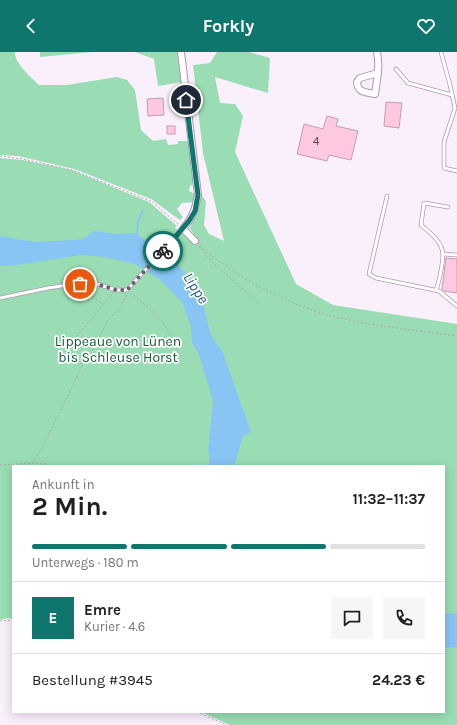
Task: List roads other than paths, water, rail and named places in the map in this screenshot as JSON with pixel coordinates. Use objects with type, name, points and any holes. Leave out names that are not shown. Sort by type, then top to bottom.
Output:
[{"type":"street","points":[[181,52],[198,195],[195,211],[181,230],[195,241]]},
{"type":"street","points":[[377,52],[378,73]]},
{"type":"lane","points":[[441,52],[455,108],[444,142],[444,168],[457,171]]},
{"type":"lane","points":[[396,69],[408,83],[452,95]]},
{"type":"lane","points":[[387,196],[369,274],[376,278],[439,291],[457,306]]},
{"type":"lane","points":[[436,290],[439,282],[443,250],[438,240],[421,225],[424,203],[448,207]]},
{"type":"lane","points":[[0,298],[48,288],[80,284],[97,284],[116,290],[127,290],[181,230]]},
{"type":"lane","points":[[443,254],[457,255]]},
{"type":"water","name":"Lippe","points":[[94,231],[116,234],[135,233],[161,251],[181,268],[200,293],[211,335],[223,353],[251,432],[243,436],[234,465],[210,465],[208,449],[213,401],[199,354],[192,343],[191,327],[182,302],[159,279],[135,264],[104,257],[80,255],[11,266],[0,266],[0,236],[35,242],[83,239]]},
{"type":"water","points":[[457,613],[457,647],[445,648],[445,614]]},
{"type":"waterway","points":[[137,235],[138,221],[143,210]]},
{"type":"park label","name":"Lippeaue von Lünen bis Schleuse Horst","points":[[118,350]]}]
